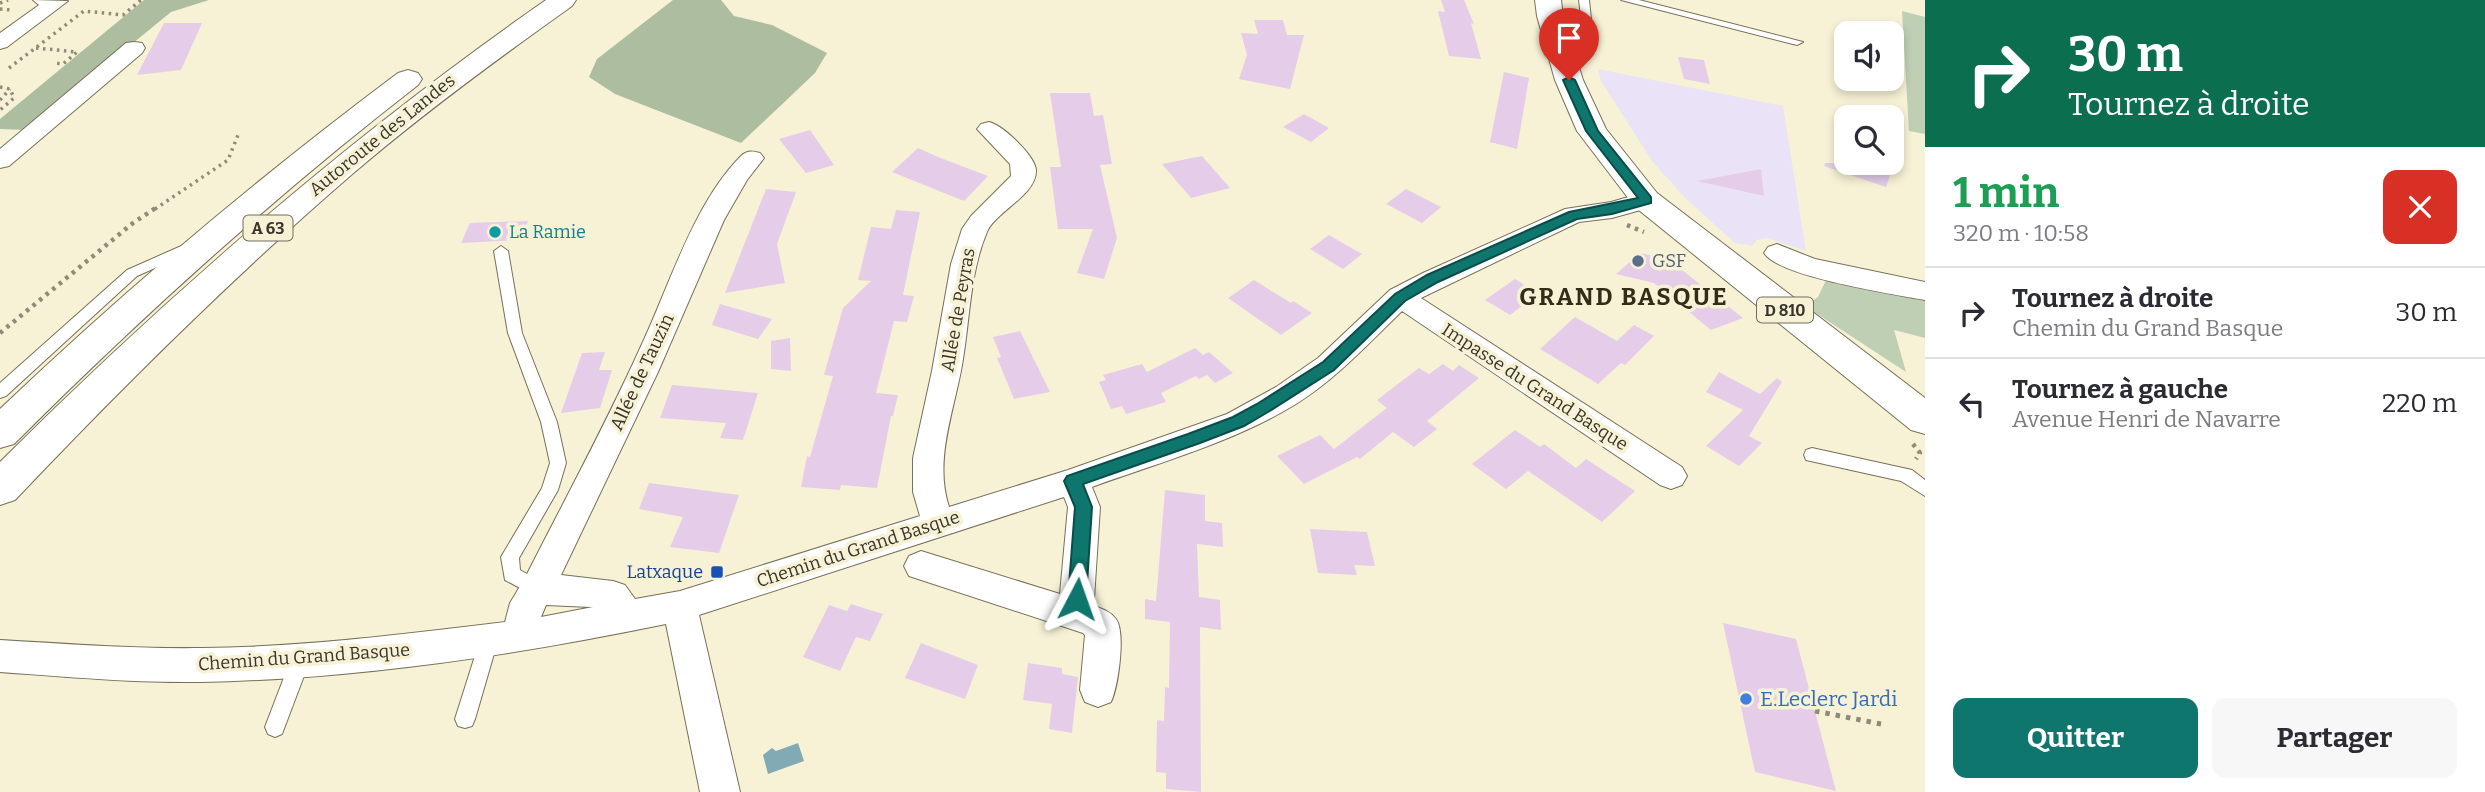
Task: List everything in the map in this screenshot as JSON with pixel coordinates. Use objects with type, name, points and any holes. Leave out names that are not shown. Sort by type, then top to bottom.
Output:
[{"type":"main road","name":"Autoroute des Landes","points":[[0,433],[55,378],[209,238],[350,122],[429,63],[522,0]]},
{"type":"main road","name":"Autoroute des Landes","points":[[0,488],[74,411],[201,289],[301,199],[461,71],[563,0]]},
{"type":"main road","name":"D 810","points":[[1548,0],[1569,80],[1592,131],[1646,200],[1925,419]]},
{"type":"street","points":[[0,43],[58,1],[43,0]]},
{"type":"street","points":[[0,161],[134,48]]},
{"type":"street","name":"Allée de Peyras","points":[[939,523],[928,487],[929,462],[964,257],[977,225],[1023,178],[1024,169],[1020,160],[989,128]]},
{"type":"street","name":"Allée de Tauzin","points":[[504,638],[537,589],[657,344],[735,175],[752,158]]},
{"type":"street","name":"Chemin du Grand Basque","points":[[0,656],[124,665],[205,665],[372,654],[504,638],[628,618],[680,606],[1073,481],[1238,422],[1328,366],[1400,297],[1433,279],[1574,215],[1612,210],[1646,200]]},
{"type":"street","points":[[1777,253],[1809,267],[1925,291]]},
{"type":"street","name":"Impasse du Grand Basque","points":[[1400,297],[1671,476]]},
{"type":"street","points":[[1070,612],[1077,599],[1084,507],[1073,481]]},
{"type":"street","points":[[921,566],[1095,622],[1103,629],[1098,690]]},
{"type":"street","points":[[537,589],[613,596],[628,618]]},
{"type":"street","points":[[680,606],[720,792]]},
{"type":"lane","points":[[1556,35],[1588,37],[1584,0]]},
{"type":"lane","points":[[1626,0],[1797,42]]},
{"type":"lane","points":[[0,392],[132,273],[209,238]]},
{"type":"lane","points":[[501,251],[516,333],[549,422],[558,463],[550,491],[510,557],[511,574],[537,589]]},
{"type":"lane","points":[[1812,455],[1906,475],[1925,489]]},
{"type":"lane","points":[[465,719],[504,638]]},
{"type":"lane","points":[[275,727],[300,659]]},
{"type":"path","points":[[0,3],[8,0]]},
{"type":"path","points":[[9,68],[84,11],[123,15],[141,0]]},
{"type":"path","points":[[25,47],[77,52],[63,64],[54,63]]},
{"type":"path","points":[[0,87],[10,89]]},
{"type":"path","points":[[0,100],[10,89]]},
{"type":"path","points":[[0,110],[14,98],[10,89]]},
{"type":"path","points":[[0,333],[133,223],[228,160],[238,135]]},
{"type":"path","points":[[1815,710],[1881,724]]},
{"type":"shaded area","points":[[1598,69],[1783,106],[1806,251],[1767,238],[1757,240],[1752,246],[1735,243],[1685,198],[1652,161],[1601,81]]},
{"type":"green space","points":[[144,0],[209,0],[171,12],[27,130],[0,129],[0,119]]},
{"type":"green space","points":[[673,0],[721,0],[734,16],[772,25],[827,53],[815,73],[741,143],[615,94],[589,77],[597,59]]},
{"type":"green space","points":[[1902,11],[1925,17],[1925,134],[1909,131]]},
{"type":"green space","points":[[1827,278],[1925,301],[1925,338],[1894,330],[1906,372],[1805,306],[1818,297]]},
{"type":"water","points":[[798,743],[804,761],[768,774],[763,755],[772,748],[776,751]]},
{"type":"building","points":[[1441,0],[1464,0],[1474,24],[1471,23],[1481,59],[1449,56],[1438,11],[1445,12]]},
{"type":"building","points":[[1254,20],[1283,20],[1287,35],[1304,35],[1290,89],[1239,79],[1247,55],[1241,33],[1258,34]]},
{"type":"building","points":[[164,23],[202,23],[181,70],[137,75]]},
{"type":"building","points":[[1678,57],[1704,60],[1710,84],[1684,79]]},
{"type":"building","points":[[1504,72],[1529,78],[1517,149],[1490,142]]},
{"type":"building","points":[[1050,93],[1090,93],[1094,116],[1103,115],[1112,164],[1100,165],[1117,238],[1104,279],[1077,273],[1093,229],[1058,229],[1050,167],[1061,167]]},
{"type":"building","points":[[1304,114],[1329,128],[1311,142],[1283,127]]},
{"type":"building","points":[[810,130],[834,165],[806,173],[779,139]]},
{"type":"building","points":[[918,148],[988,176],[964,201],[892,172]]},
{"type":"building","points":[[1202,156],[1230,188],[1191,198],[1162,164]]},
{"type":"building","points":[[1825,163],[1834,163],[1834,169],[1824,166]]},
{"type":"building","points":[[1761,169],[1764,196],[1697,181]]},
{"type":"building","points":[[1851,175],[1890,175],[1886,187]]},
{"type":"building","points":[[766,189],[796,192],[777,244],[785,283],[725,293]]},
{"type":"building","points":[[1406,189],[1441,207],[1422,223],[1386,204]]},
{"type":"building","points":[[896,210],[920,212],[903,295],[914,296],[907,322],[894,321],[876,393],[898,395],[891,416],[877,488],[841,485],[840,490],[801,487],[807,456],[810,457],[833,376],[824,375],[843,308],[871,281],[858,280],[871,227],[891,229]]},
{"type":"building","name":"La Ramie","points":[[528,221],[522,240],[461,243],[470,223]]},
{"type":"building","points":[[1329,235],[1362,254],[1343,269],[1310,249]]},
{"type":"building","points":[[1640,253],[1668,259],[1743,318],[1711,330],[1654,283],[1616,274]]},
{"type":"building","points":[[1515,279],[1538,294],[1510,315],[1485,300]]},
{"type":"building","points":[[1254,280],[1312,313],[1281,335],[1228,298]]},
{"type":"building","points":[[720,304],[772,319],[758,339],[712,325]]},
{"type":"building","points":[[1575,317],[1617,341],[1634,325],[1654,336],[1625,365],[1621,363],[1598,384],[1540,349]]},
{"type":"building","points":[[1020,331],[1050,392],[1014,399],[997,358],[1001,357],[993,337]]},
{"type":"building","points":[[790,338],[791,371],[771,369],[771,341]]},
{"type":"building","points":[[1195,348],[1203,355],[1209,352],[1233,373],[1215,383],[1207,375],[1199,379],[1196,376],[1161,393],[1166,402],[1126,414],[1122,406],[1111,409],[1099,382],[1106,380],[1103,375],[1142,364],[1147,372]]},
{"type":"building","points":[[605,352],[599,370],[612,370],[600,408],[561,413],[582,353]]},
{"type":"building","points":[[1443,364],[1453,371],[1459,365],[1479,378],[1427,421],[1437,429],[1414,447],[1393,432],[1360,459],[1357,457],[1304,484],[1277,456],[1320,435],[1334,449],[1387,408],[1377,400],[1419,368],[1429,374]]},
{"type":"building","points":[[1719,372],[1760,394],[1777,378],[1782,382],[1749,436],[1762,443],[1739,466],[1706,446],[1743,410],[1706,392]]},
{"type":"building","points":[[672,385],[758,393],[743,440],[720,438],[726,423],[660,418]]},
{"type":"building","points":[[1515,430],[1540,447],[1544,444],[1576,468],[1586,459],[1635,491],[1602,522],[1528,471],[1506,489],[1472,464]]},
{"type":"building","points":[[649,483],[739,495],[719,553],[670,547],[683,517],[639,509]]},
{"type":"building","points":[[1165,490],[1205,495],[1205,521],[1222,523],[1223,547],[1197,544],[1199,597],[1220,600],[1221,630],[1200,627],[1201,792],[1166,789],[1166,773],[1156,772],[1157,720],[1164,721],[1165,687],[1169,688],[1170,622],[1145,619],[1145,599],[1156,601]]},
{"type":"building","points":[[1310,529],[1367,532],[1375,566],[1354,565],[1357,575],[1318,573]]},
{"type":"building","points":[[851,604],[883,614],[870,641],[856,637],[840,671],[803,657],[829,605],[847,611]]},
{"type":"building","points":[[1723,623],[1796,639],[1836,791],[1755,772]]},
{"type":"building","points":[[921,643],[978,665],[965,699],[905,678]]},
{"type":"building","points":[[1028,663],[1062,668],[1062,674],[1078,677],[1072,733],[1049,729],[1052,704],[1023,700]]},
{"type":"place","name":"La Ramie","points":[[495,232]]},
{"type":"place","name":"GSF","points":[[1638,261]]},
{"type":"place","name":"Latxaque","points":[[717,572]]},
{"type":"place","name":"E.Leclerc Jardi","points":[[1746,699]]},
{"type":"district","name":"GRAND BASQUE","points":[[1624,297]]},
{"type":"route","points":[[1077,599],[1084,507],[1073,481],[1194,439],[1238,422],[1263,408],[1328,366],[1400,297],[1433,279],[1574,215],[1612,210],[1646,200],[1592,131],[1569,80]]}]
